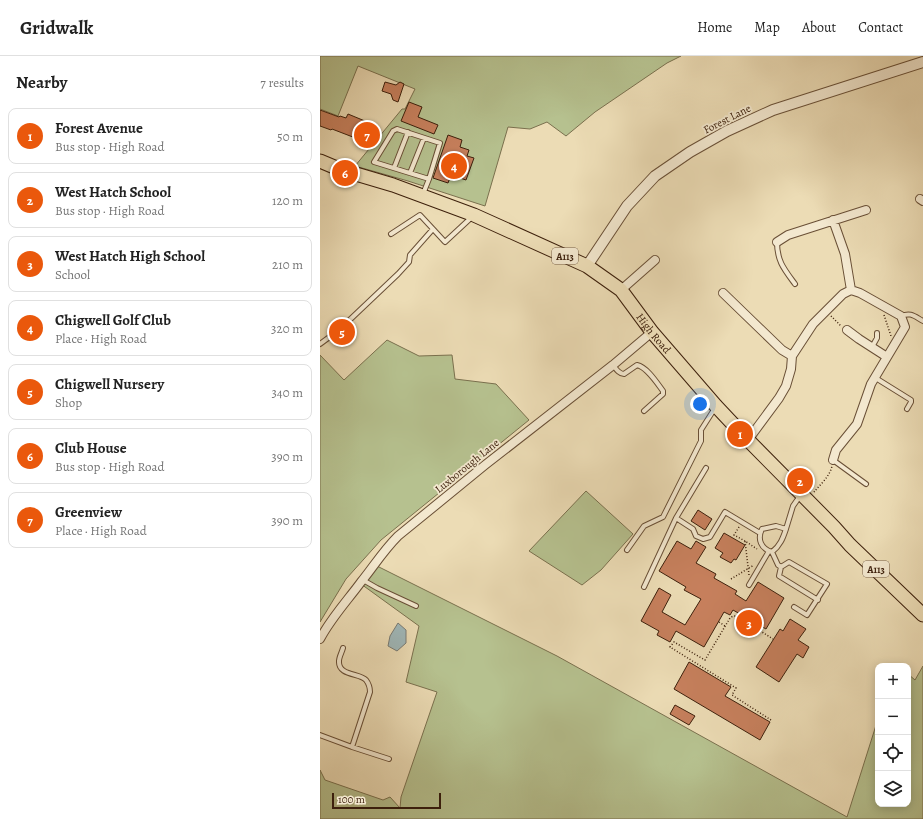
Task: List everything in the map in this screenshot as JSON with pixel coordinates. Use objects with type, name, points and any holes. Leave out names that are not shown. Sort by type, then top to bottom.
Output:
[{"type":"main road","name":"High Road","points":[[320,161],[338,169],[393,185],[474,215],[587,266],[620,290],[652,332],[716,406],[850,545],[921,612]]},
{"type":"street","name":"Forest Lane","points":[[587,266],[627,206],[655,176],[690,152],[727,131],[773,110],[923,62]]},
{"type":"street","points":[[777,242],[788,235],[866,210]]},
{"type":"street","points":[[833,220],[844,254],[851,290]]},
{"type":"street","points":[[620,290],[655,260]]},
{"type":"street","points":[[748,440],[786,386],[791,369],[792,356],[813,324],[843,294],[851,290],[860,293],[901,316],[905,327],[874,377],[857,424],[836,450],[833,460]]},
{"type":"street","points":[[723,293],[782,350],[792,356]]},
{"type":"street","points":[[848,330],[887,357]]},
{"type":"street","name":"Luxborough Lane","points":[[320,639],[334,616],[363,580],[386,547],[491,460],[613,365],[652,332]]},
{"type":"lane","points":[[422,196],[429,179],[440,143],[397,129],[394,131],[374,162],[429,179]]},
{"type":"lane","points":[[394,168],[408,132]]},
{"type":"lane","points":[[410,173],[424,138]]},
{"type":"lane","points":[[391,234],[420,215],[445,242],[474,215]]},
{"type":"lane","points":[[320,344],[339,330],[398,274],[409,262],[410,255],[433,229]]},
{"type":"lane","points":[[777,242],[777,251],[783,268],[795,284]]},
{"type":"lane","points":[[901,316],[912,314],[923,321]]},
{"type":"lane","points":[[872,347],[877,338],[877,333]]},
{"type":"lane","points":[[613,365],[622,374],[637,365],[642,366],[647,370],[663,391],[663,394],[644,411]]},
{"type":"lane","points":[[874,377],[911,400],[907,409]]},
{"type":"lane","points":[[627,550],[644,526],[663,517],[701,441],[701,430],[716,406]]},
{"type":"lane","points":[[833,460],[866,484]]},
{"type":"lane","points":[[644,586],[676,518],[706,468]]},
{"type":"lane","points":[[749,584],[768,554],[776,549],[782,541],[793,506],[804,497]]},
{"type":"lane","points":[[676,518],[693,529],[696,536],[703,539],[710,537],[725,512],[760,533]]},
{"type":"lane","points":[[781,567],[768,554],[762,546],[759,538],[762,529],[767,527],[776,526],[786,529]]},
{"type":"lane","points":[[794,607],[807,615],[818,600],[826,584],[790,562],[781,567],[779,576],[818,600]]},
{"type":"lane","points":[[363,580],[416,606]]},
{"type":"lane","points":[[343,648],[339,661],[340,666],[344,671],[365,679],[370,685],[370,692],[352,747]]},
{"type":"lane","points":[[320,735],[389,759]]},
{"type":"path","points":[[883,306],[882,308],[891,337],[897,340]]},
{"type":"path","points":[[826,311],[845,330],[848,330]]},
{"type":"path","points":[[804,497],[826,477],[832,469],[833,460]]},
{"type":"path","points":[[731,579],[748,569],[768,554],[734,535],[742,523]]},
{"type":"path","points":[[745,541],[749,584]]},
{"type":"path","points":[[771,720],[732,695],[736,688],[670,647],[674,642],[705,660],[730,618],[733,616],[737,616],[774,639]]},
{"type":"path","points":[[718,622],[725,626]]},
{"type":"green space","points":[[320,56],[681,56],[667,63],[595,112],[566,136],[547,122],[530,129],[508,127],[485,206],[408,181],[355,166],[402,109],[405,109],[415,89],[358,66],[338,116],[320,109]]},
{"type":"green space","points":[[387,340],[419,356],[452,355],[455,379],[496,384],[529,420],[381,540],[346,579],[320,622],[320,355],[344,380]]},
{"type":"green space","points":[[586,491],[633,534],[601,570],[582,585],[529,551]]},
{"type":"green space","points":[[377,566],[557,656],[847,817],[875,728],[875,807],[911,807],[911,677],[915,680],[923,666],[923,819],[320,819],[320,770],[325,780],[383,800],[390,797],[400,808],[401,797],[437,692],[406,682],[419,626],[361,584]]},
{"type":"water","points":[[398,623],[406,630],[406,643],[397,651],[388,646],[390,636]]},
{"type":"building","points":[[385,82],[396,85],[400,82],[404,84],[398,102],[393,100],[391,94],[382,91]]},
{"type":"building","points":[[409,102],[422,107],[418,117],[438,125],[434,134],[401,121]]},
{"type":"building","points":[[320,110],[346,118],[348,114],[377,126],[367,149],[356,144],[358,139],[320,126]]},
{"type":"building","points":[[448,135],[462,140],[460,147],[469,150],[467,156],[474,158],[466,180],[451,175],[448,183],[433,178]]},
{"type":"building","points":[[698,510],[712,519],[705,530],[691,521]]},
{"type":"building","points":[[724,533],[745,545],[736,560],[734,559],[731,563],[720,557],[723,553],[715,548]]},
{"type":"building","points":[[677,541],[691,549],[696,541],[706,547],[696,563],[716,574],[714,578],[737,591],[735,594],[746,601],[758,582],[784,598],[766,629],[733,610],[730,615],[724,612],[704,647],[676,631],[670,642],[657,635],[659,631],[641,621],[659,588],[671,595],[662,612],[685,625],[701,599],[684,590],[686,587],[659,571]]},
{"type":"building","points":[[790,619],[806,629],[798,640],[809,647],[803,658],[797,654],[779,682],[756,667],[780,629],[783,631]]},
{"type":"building","points":[[689,662],[731,687],[725,696],[770,722],[760,740],[674,689]]},
{"type":"building","points":[[675,705],[695,716],[689,725],[670,714]]},
{"type":"place","name":"Greenview","points":[[367,135]]},
{"type":"place","name":"Chigwell Golf Club","points":[[454,166]]},
{"type":"place","name":"Club House","points":[[345,173]]},
{"type":"place","name":"Chigwell Nursery","points":[[342,332]]},
{"type":"place","name":"Forest Avenue","points":[[740,434]]},
{"type":"place","name":"West Hatch School","points":[[800,481]]},
{"type":"place","name":"West Hatch High School","points":[[749,623]]}]
